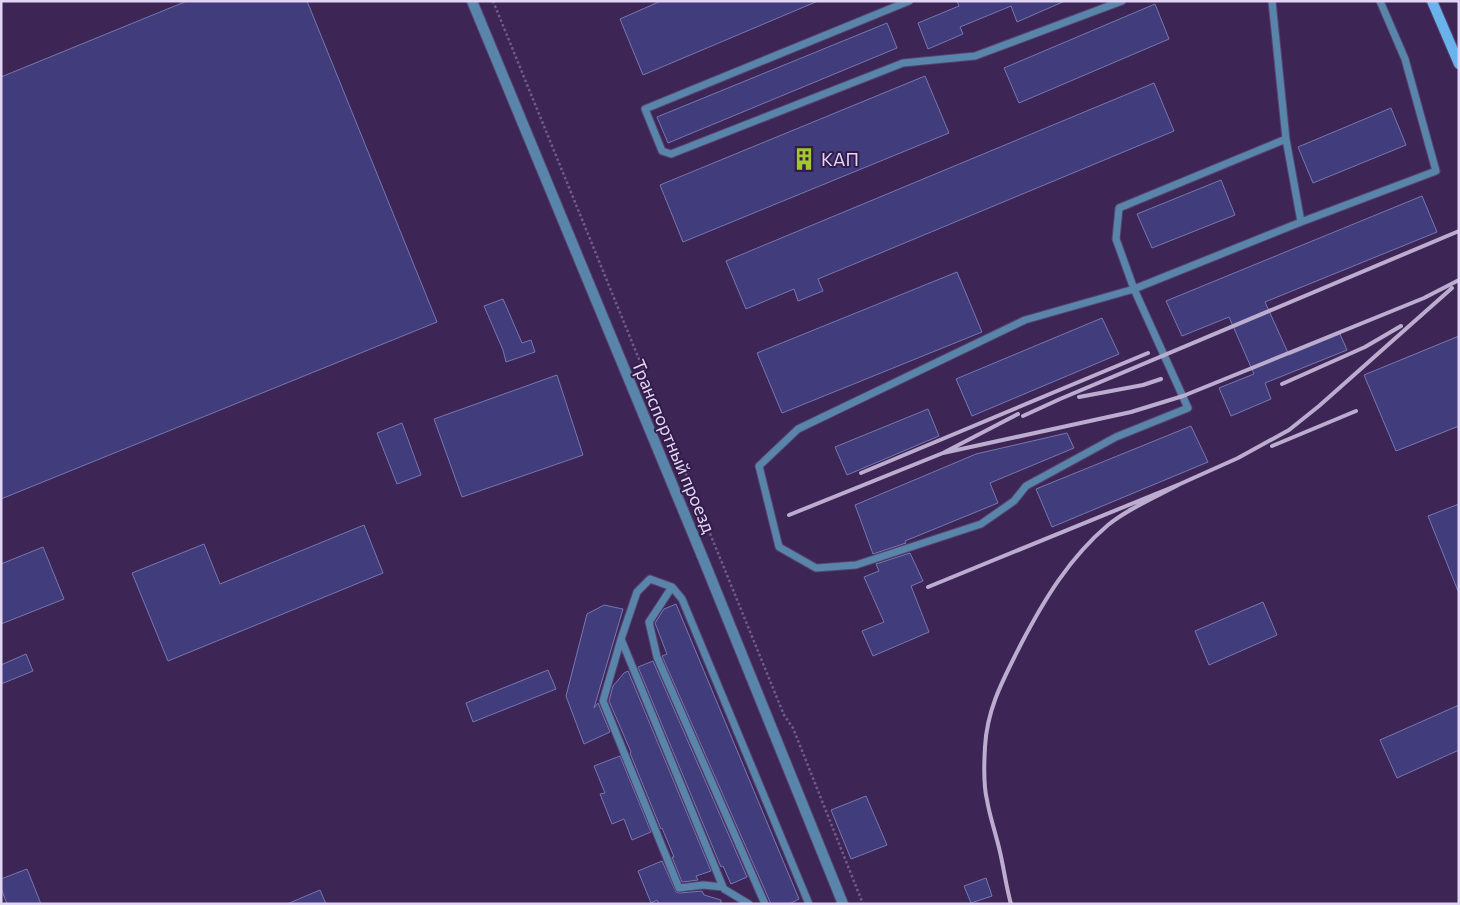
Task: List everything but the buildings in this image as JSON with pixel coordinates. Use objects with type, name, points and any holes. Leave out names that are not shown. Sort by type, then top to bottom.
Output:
[{"type":"street","name":"Транспортный проезд","points":[[472,1],[702,556],[843,904]]},
{"type":"street","points":[[1432,1],[1459,64]]},
{"type":"lane","points":[[909,1],[645,109],[662,151],[671,154],[903,63],[975,56],[1122,1]]},
{"type":"lane","points":[[1272,1],[1286,139],[1301,222]]},
{"type":"lane","points":[[1286,139],[1119,208],[1116,239],[1134,289],[1188,408],[1116,437],[1042,477],[1026,486],[1014,501],[980,524],[972,527],[856,565],[816,568],[779,546],[759,466],[798,429],[1025,320],[1134,289],[1301,222],[1436,172],[1405,59],[1380,1]]},
{"type":"lane","points":[[723,887],[703,885],[679,888],[603,701],[637,592],[650,579],[672,587],[682,599],[809,904]]},
{"type":"lane","points":[[672,587],[649,622],[657,657],[765,904]]},
{"type":"lane","points":[[621,639],[723,887],[748,904]]},
{"type":"path","points":[[493,1],[784,715],[793,728],[863,904]]},
{"type":"railway","points":[[1023,416],[1459,231]]},
{"type":"railway","points":[[943,453],[1131,412],[1183,396],[1424,298],[1459,280]]},
{"type":"railway","points":[[1180,484],[1238,458],[1289,430],[1319,406],[1452,288]]},
{"type":"railway","points":[[1282,384],[1365,347],[1401,326]]},
{"type":"railway","points":[[861,473],[1148,353]]},
{"type":"railway","points":[[1079,397],[1143,385],[1161,379]]},
{"type":"railway","points":[[1272,446],[1356,411]]},
{"type":"railway","points":[[789,515],[943,453],[1018,414]]},
{"type":"railway","points":[[928,587],[1180,484],[1116,519],[1081,551],[1058,580],[1039,611],[997,694],[986,733],[984,781],[988,807],[1011,904]]},
{"type":"place","name":"КАП","points":[[804,159]]}]
